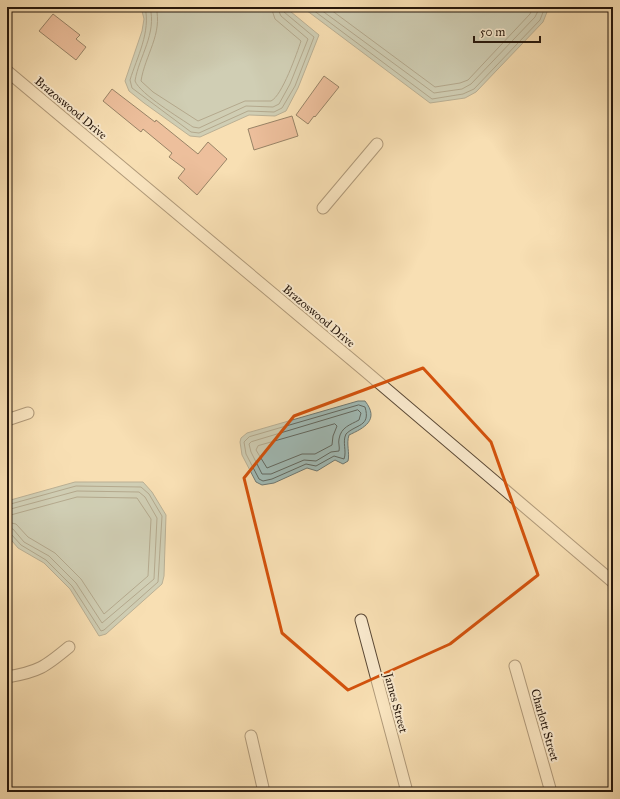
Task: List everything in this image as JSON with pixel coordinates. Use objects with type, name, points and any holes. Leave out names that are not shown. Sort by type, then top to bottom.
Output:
[{"type":"street","name":"Brazoswood Drive","points":[[7,71],[364,370],[613,582]]},
{"type":"street","points":[[323,208],[377,144]]},
{"type":"street","points":[[7,420],[28,414]]},
{"type":"street","name":"James Street","points":[[361,620],[407,792]]},
{"type":"street","points":[[7,677],[44,667],[69,648]]},
{"type":"street","name":"Charlott Street","points":[[515,666],[551,792]]},
{"type":"street","points":[[252,736],[264,792]]},
{"type":"highlighted area","points":[[423,368],[491,442],[538,575],[450,644],[348,690],[282,633],[244,478],[294,416]]},
{"type":"water","points":[[141,7],[285,7],[319,35],[298,88],[286,111],[275,116],[249,115],[200,137],[190,136],[129,91],[125,81],[142,31],[144,19]]},
{"type":"water","points":[[302,7],[549,7],[543,22],[476,92],[465,98],[430,103]]},
{"type":"water","points":[[358,401],[365,401],[371,413],[365,426],[349,435],[348,461],[343,464],[335,460],[317,471],[307,468],[274,483],[262,485],[256,482],[242,455],[240,442],[241,438],[247,433]]},
{"type":"water","points":[[75,482],[143,482],[152,492],[166,515],[164,576],[162,584],[106,634],[99,636],[70,589],[44,563],[18,548],[7,535],[7,501]]},
{"type":"building","points":[[53,14],[80,35],[76,39],[86,47],[76,60],[39,31]]},
{"type":"building","points":[[324,76],[339,87],[308,124],[296,115]]},
{"type":"building","points":[[112,89],[155,122],[156,120],[198,154],[208,142],[227,159],[197,195],[178,178],[185,169],[169,157],[172,153],[143,129],[141,132],[103,101]]},
{"type":"building","points":[[292,116],[298,136],[254,150],[248,129]]}]
